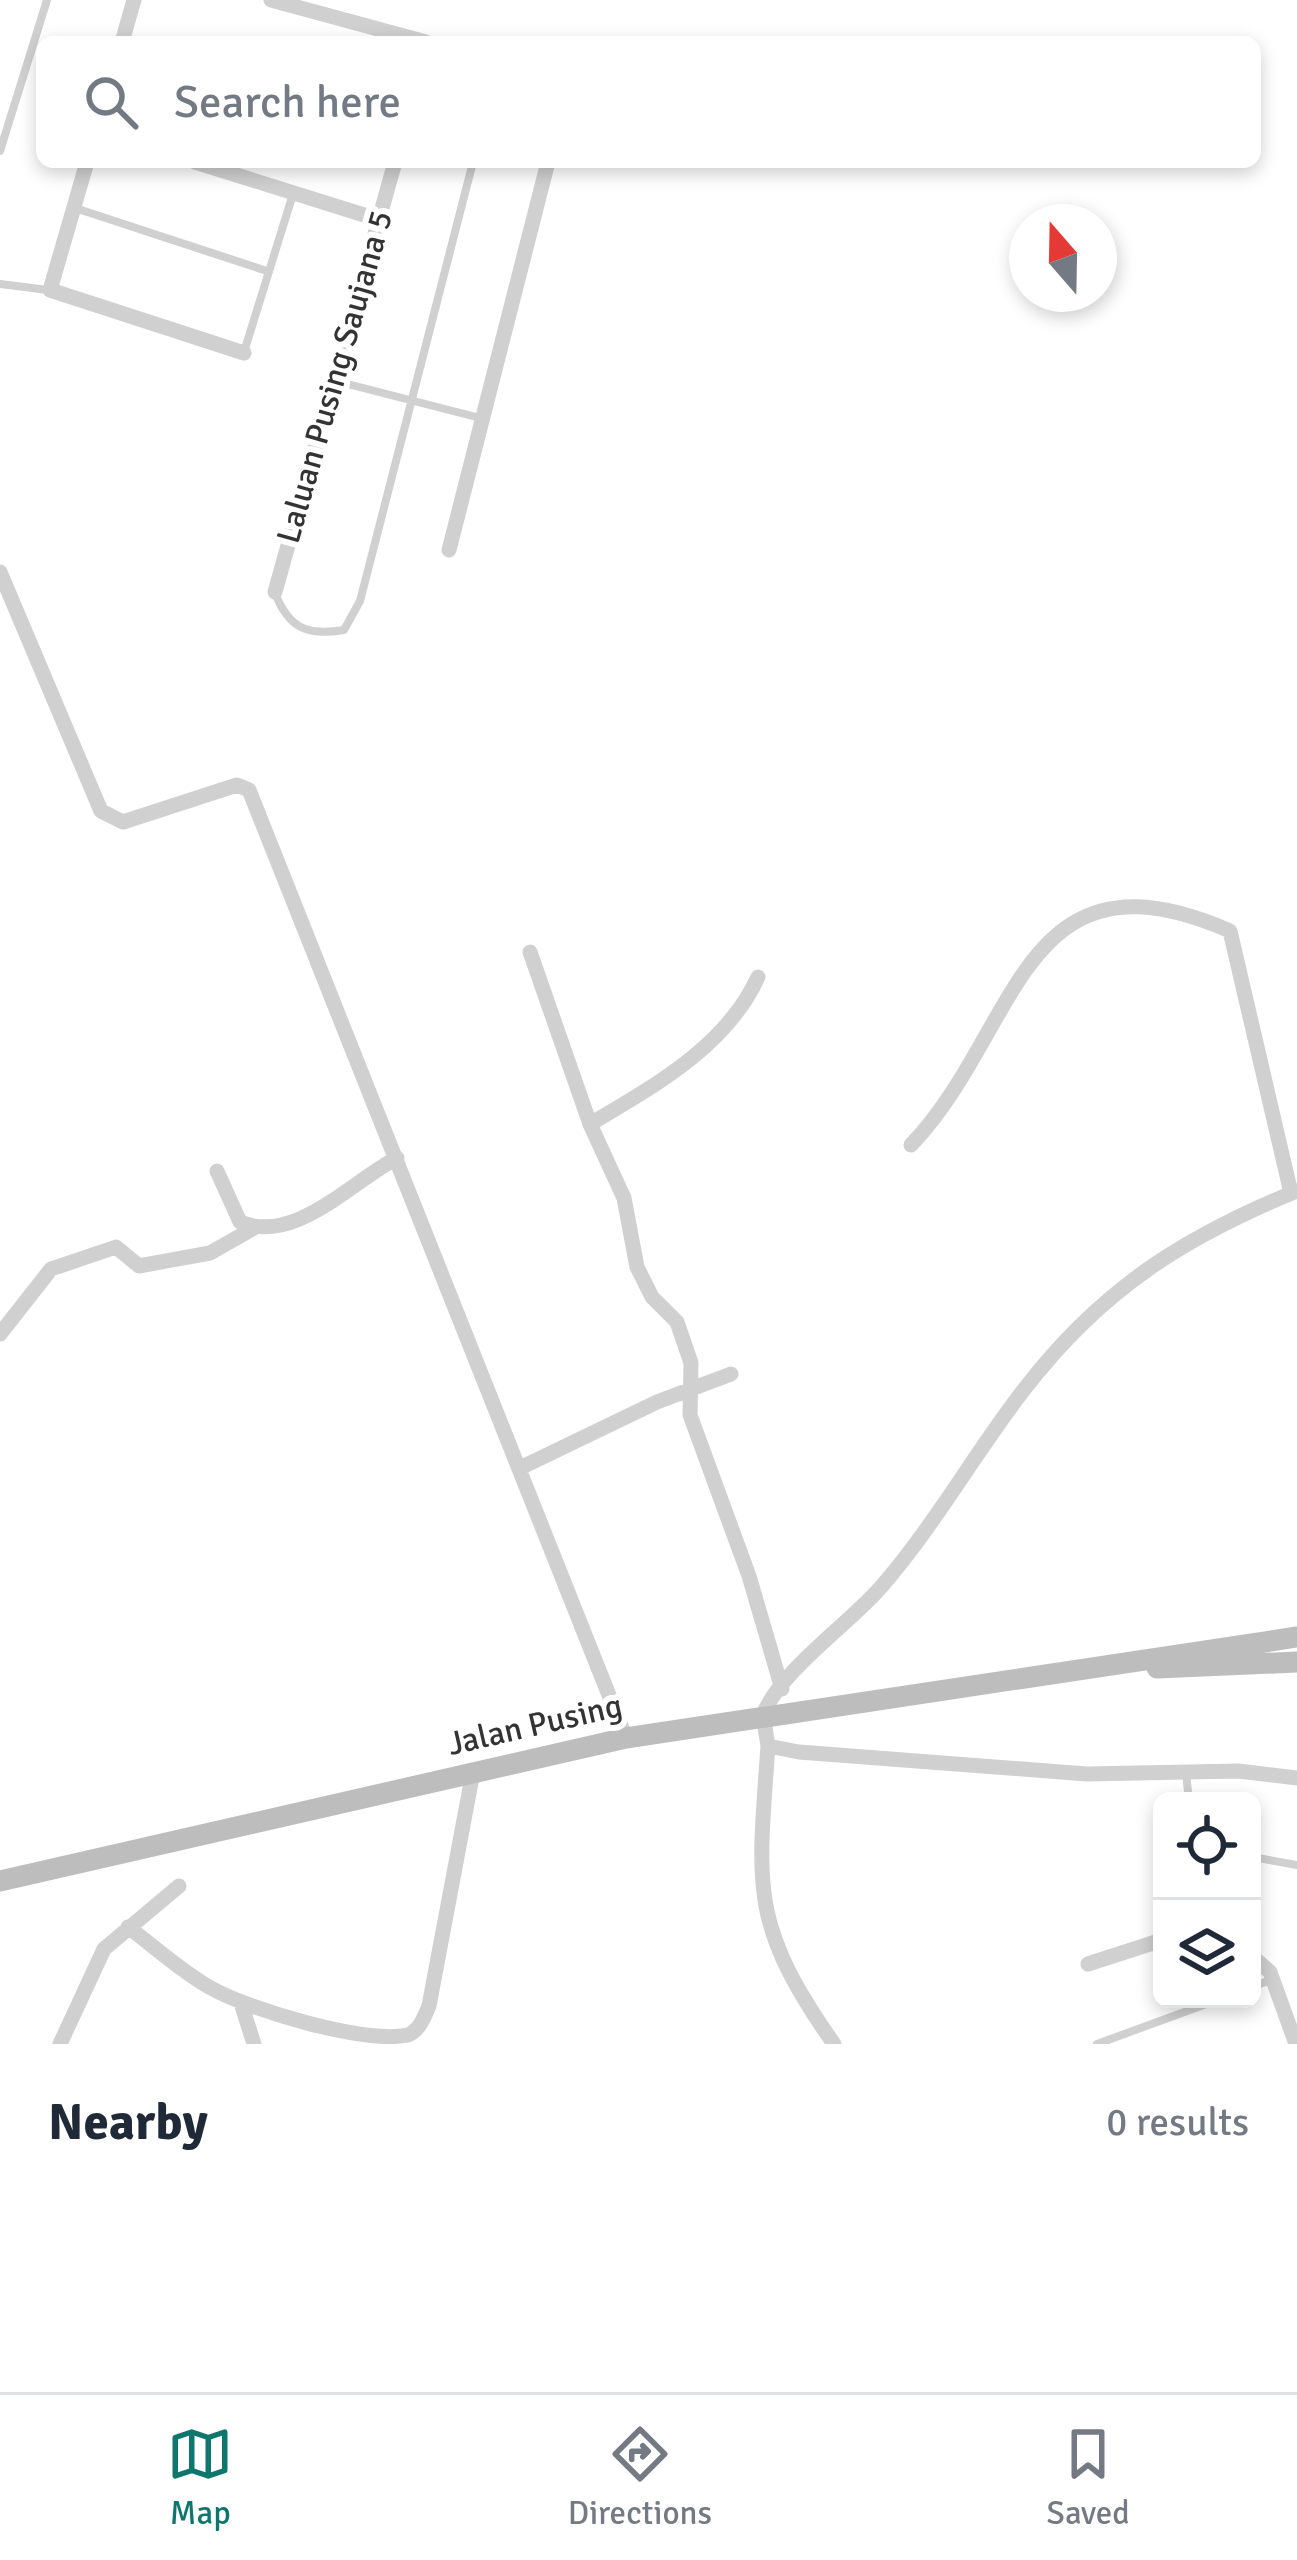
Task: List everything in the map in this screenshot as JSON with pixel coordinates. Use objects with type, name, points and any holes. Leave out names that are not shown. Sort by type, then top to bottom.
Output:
[{"type":"main road","name":"Jalan Pusing","points":[[0,1880],[626,1738],[1297,1637]]},
{"type":"main road","name":"Jalan Pusing","points":[[1091,1668],[1221,1669],[1297,1662]]},
{"type":"street","points":[[124,36],[134,0]]},
{"type":"street","points":[[271,0],[404,36]]},
{"type":"street","points":[[85,168],[50,290],[244,353]]},
{"type":"street","points":[[214,168],[380,220]]},
{"type":"street","name":"Laluan Pusing Saujana 5","points":[[274,592],[393,168]]},
{"type":"street","points":[[449,550],[547,168]]},
{"type":"street","points":[[0,572],[101,811],[123,821],[243,784],[626,1738]]},
{"type":"street","points":[[834,2044],[778,1954],[761,1903],[768,1746],[763,1715],[782,1689],[882,1586],[1028,1384],[1092,1312],[1199,1233],[1294,1192],[1230,931],[1194,915],[1128,905],[1069,921],[1042,944],[939,1115],[911,1144]]},
{"type":"street","points":[[530,952],[590,1124],[624,1198],[637,1268],[652,1297],[677,1322],[691,1363],[690,1415],[749,1576],[782,1689]]},
{"type":"street","points":[[590,1124],[667,1077],[715,1038],[745,1006],[758,977]]},
{"type":"street","points":[[0,1334],[51,1269],[116,1247],[139,1266],[210,1252],[254,1228],[306,1215],[397,1158]]},
{"type":"street","points":[[217,1171],[236,1217],[254,1228]]},
{"type":"street","points":[[520,1468],[731,1374]]},
{"type":"street","points":[[768,1746],[1087,1774],[1297,1778]]},
{"type":"street","points":[[128,1927],[207,1986],[265,2014],[371,2037],[408,2035],[422,2024],[473,1772]]},
{"type":"street","points":[[60,2044],[104,1949],[178,1886]]},
{"type":"street","points":[[1088,1964],[1153,1943]]},
{"type":"street","points":[[1261,1966],[1273,1979],[1296,2044]]},
{"type":"street","points":[[241,2003],[254,2044]]},
{"type":"lane","points":[[0,151],[47,0]]},
{"type":"lane","points":[[274,592],[284,616],[306,632],[344,630],[360,602],[470,168]]},
{"type":"lane","points":[[244,353],[293,193]]},
{"type":"lane","points":[[74,208],[267,271]]},
{"type":"lane","points":[[0,284],[50,290]]},
{"type":"lane","points":[[334,381],[484,419]]},
{"type":"lane","points":[[1186,1773],[1189,1792]]},
{"type":"lane","points":[[1261,1859],[1297,1865]]},
{"type":"lane","points":[[1261,1984],[1273,1979]]},
{"type":"lane","points":[[1097,2044],[1195,2008]]}]
